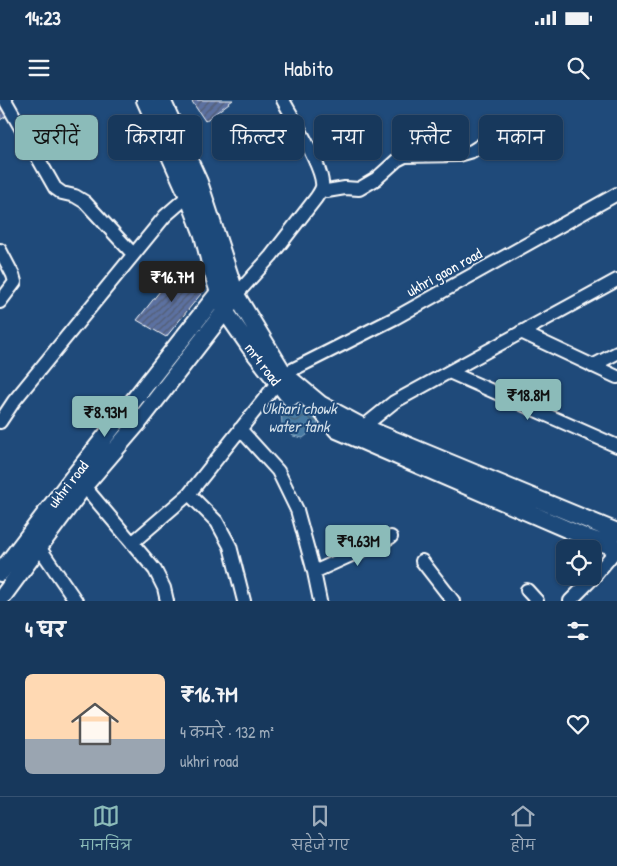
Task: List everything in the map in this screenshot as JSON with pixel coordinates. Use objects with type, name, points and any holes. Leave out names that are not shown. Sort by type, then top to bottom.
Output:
[{"type":"street","points":[[5,100],[55,188],[62,193],[75,196],[85,202],[134,254]]},
{"type":"street","name":"mr4 road","points":[[145,100],[188,196],[225,310],[281,378],[320,404],[363,427],[617,532]]},
{"type":"street","name":"mr4 road","points":[[162,100],[199,182],[236,295],[290,398],[298,392],[320,409],[337,430],[617,549]]},
{"type":"street","points":[[0,600],[84,486],[138,423],[236,295],[271,256],[322,188],[315,160],[283,100]]},
{"type":"street","points":[[322,188],[327,191],[345,188],[359,189],[376,179],[397,160],[406,156],[458,156],[479,146]]},
{"type":"street","name":"ukhri gaon road","points":[[281,378],[395,318],[617,194]]},
{"type":"street","points":[[0,422],[14,401],[165,216],[188,196]]},
{"type":"street","points":[[0,250],[13,275],[14,282],[0,302]]},
{"type":"street","name":"ukhri road","points":[[0,573],[230,279]]},
{"type":"street","points":[[363,427],[394,402],[617,280]]},
{"type":"street","points":[[521,332],[617,378]]},
{"type":"street","points":[[592,366],[617,353]]},
{"type":"street","points":[[449,372],[617,446]]},
{"type":"street","points":[[132,543],[189,494],[281,378]]},
{"type":"street","points":[[240,429],[278,471],[297,510],[320,601]]},
{"type":"street","points":[[84,486],[155,570],[164,588],[166,601]]},
{"type":"street","points":[[189,494],[217,522],[230,546],[244,601]]},
{"type":"street","points":[[314,572],[391,537]]},
{"type":"street","points":[[39,547],[76,601]]},
{"type":"street","points":[[570,601],[593,578],[617,549]]},
{"type":"street","points":[[422,561],[454,601]]},
{"type":"street","points":[[527,590],[537,601]]},
{"type":"water","name":"Ukhari chowk water tank","points":[[298,398],[318,419],[317,427],[303,438],[293,436],[282,425],[281,411],[287,402]]},
{"type":"building","points":[[0,100],[10,114],[0,120]]},
{"type":"building","points":[[191,100],[233,100],[205,121]]},
{"type":"building","points":[[179,267],[205,289],[166,337],[137,320]]}]
